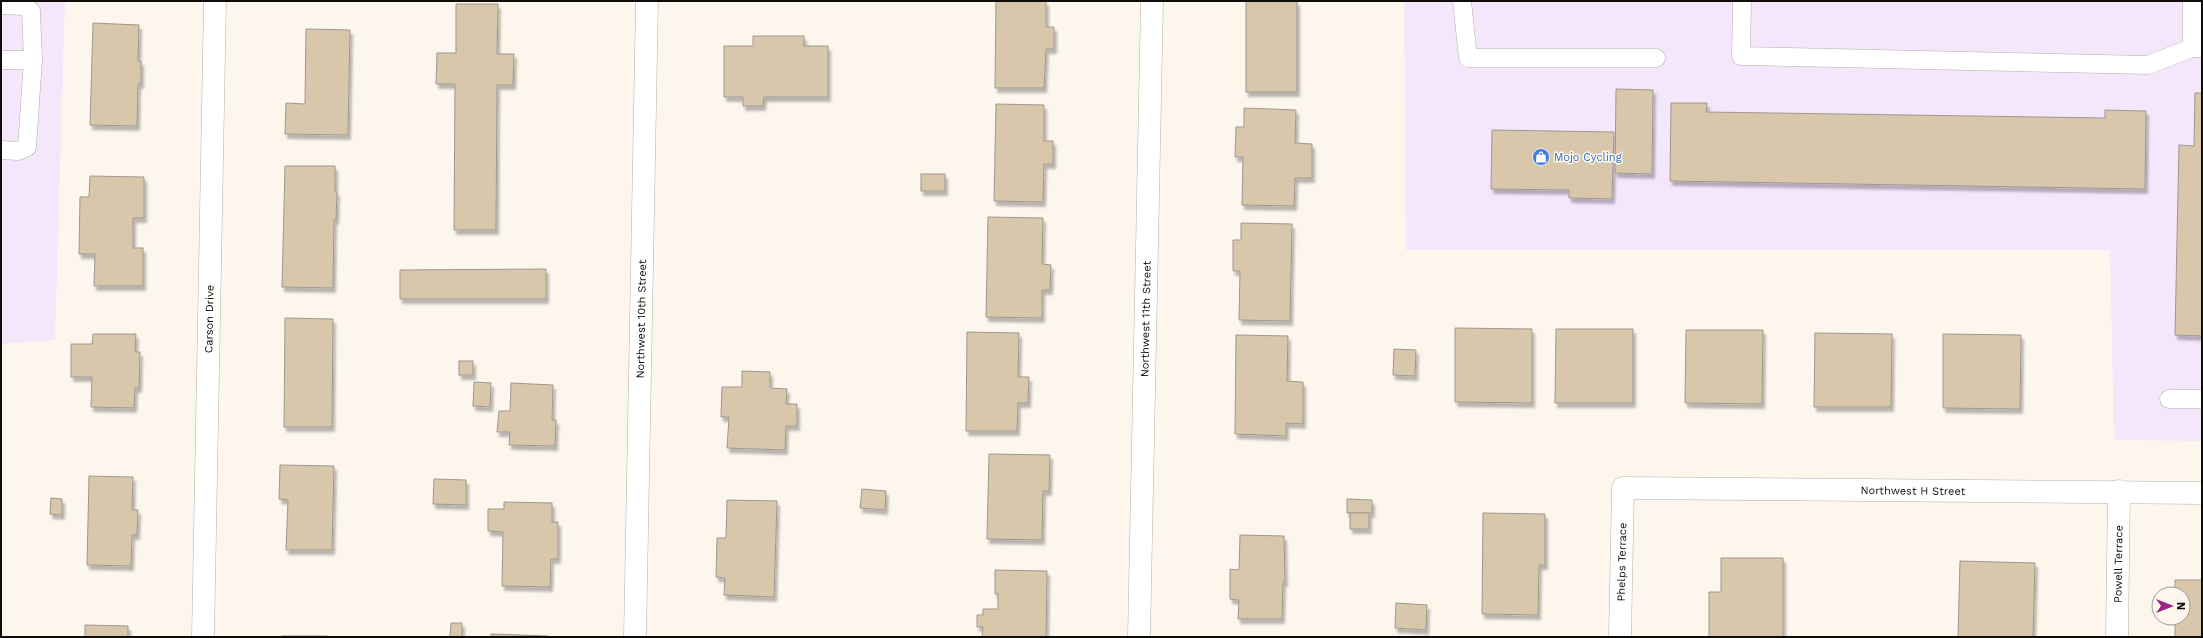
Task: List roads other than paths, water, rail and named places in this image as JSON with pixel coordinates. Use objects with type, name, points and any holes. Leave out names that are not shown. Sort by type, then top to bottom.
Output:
[{"type":"street","name":"Carson Drive","points":[[203,637],[215,1]]},
{"type":"street","name":"Northwest 10th Street","points":[[635,637],[647,1]]},
{"type":"street","name":"Northwest 11th Street","points":[[1139,637],[1152,1]]},
{"type":"street","name":"Northwest H Street","points":[[1623,488],[2120,491],[2202,493]]},
{"type":"street","name":"Phelps Terrace","points":[[1620,637],[1623,488]]},
{"type":"street","name":"Powell Terrace","points":[[2117,637],[2120,491]]},
{"type":"lane","points":[[1462,1],[1468,58],[1656,58]]},
{"type":"lane","points":[[1742,1],[1741,56],[2148,65],[2197,48],[2192,1]]},
{"type":"lane","points":[[1,5],[24,6],[31,11],[33,60],[27,147],[18,151],[1,150]]},
{"type":"lane","points":[[1,60],[33,60]]},
{"type":"lane","points":[[2169,399],[2202,399]]},
{"type":"place","name":"Mojo Cycling","points":[[1541,157]]}]
